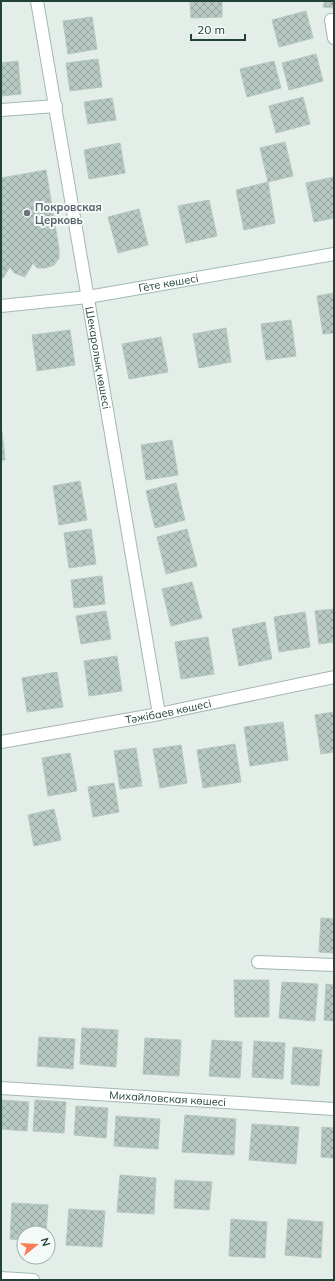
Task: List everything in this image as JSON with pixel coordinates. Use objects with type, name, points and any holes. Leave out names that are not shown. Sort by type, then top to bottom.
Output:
[{"type":"street","name":"Шекаралық көшесі","points":[[37,1],[159,714]]},
{"type":"street","points":[[331,20],[334,38]]},
{"type":"street","points":[[1,110],[56,106]]},
{"type":"street","name":"Гёте көшесі","points":[[1,306],[88,297],[334,254]]},
{"type":"street","name":"Тәжібаев көшесі","points":[[1,742],[159,714],[334,677]]},
{"type":"street","points":[[258,962],[334,965]]},
{"type":"street","name":"Михайловская көшесі","points":[[1,1088],[334,1109]]},
{"type":"street","points":[[1,1278],[33,1280]]},
{"type":"building","points":[[190,1],[222,1],[222,17],[191,18]]},
{"type":"building","points":[[325,1],[334,1],[334,8],[323,7]]},
{"type":"building","points":[[306,11],[313,38],[279,47],[272,20]]},
{"type":"building","points":[[92,17],[97,49],[68,54],[63,21]]},
{"type":"building","points":[[316,54],[323,81],[289,90],[282,63]]},
{"type":"building","points":[[98,59],[102,87],[70,91],[66,63]]},
{"type":"building","points":[[18,61],[21,94],[1,96],[1,63]]},
{"type":"building","points":[[274,61],[281,88],[247,97],[240,69]]},
{"type":"building","points":[[303,97],[310,124],[276,133],[269,106]]},
{"type":"building","points":[[112,98],[116,120],[88,124],[84,102]]},
{"type":"building","points":[[285,142],[293,176],[268,182],[260,148]]},
{"type":"building","points":[[120,143],[125,173],[89,179],[84,150]]},
{"type":"building","name":"Покровская Церковь","points":[[46,170],[59,249],[59,258],[54,265],[45,268],[37,268],[33,263],[25,277],[14,273],[10,267],[3,278],[1,278],[1,178]]},
{"type":"building","points":[[334,177],[334,218],[314,222],[306,183]]},
{"type":"building","points":[[268,182],[275,223],[244,230],[236,190]]},
{"type":"building","points":[[209,200],[217,236],[186,243],[178,206]]},
{"type":"building","points":[[139,209],[148,245],[118,253],[108,217]]},
{"type":"building","points":[[334,293],[334,333],[323,334],[317,296]]},
{"type":"building","points":[[291,320],[296,356],[266,360],[261,324]]},
{"type":"building","points":[[226,328],[231,362],[199,368],[193,334]]},
{"type":"building","points":[[70,330],[75,365],[37,371],[32,335]]},
{"type":"building","points":[[161,337],[168,372],[129,379],[122,344]]},
{"type":"building","points":[[2,431],[5,460],[1,460]]},
{"type":"building","points":[[172,440],[178,475],[146,480],[141,445]]},
{"type":"building","points":[[80,481],[87,520],[59,525],[53,486]]},
{"type":"building","points":[[176,483],[185,520],[155,528],[146,491]]},
{"type":"building","points":[[91,529],[96,564],[69,568],[64,533]]},
{"type":"building","points":[[187,529],[197,566],[166,574],[157,537]]},
{"type":"building","points":[[102,576],[105,604],[74,608],[71,580]]},
{"type":"building","points":[[192,582],[202,618],[171,626],[162,589]]},
{"type":"building","points":[[334,609],[334,642],[319,644],[315,611]]},
{"type":"building","points":[[106,611],[111,639],[81,644],[76,616]]},
{"type":"building","points":[[305,612],[310,647],[279,652],[274,617]]},
{"type":"building","points":[[265,622],[272,659],[239,666],[232,629]]},
{"type":"building","points":[[208,637],[214,674],[181,679],[175,642]]},
{"type":"building","points":[[117,656],[122,691],[89,696],[84,661]]},
{"type":"building","points":[[57,672],[63,707],[27,712],[22,678]]},
{"type":"building","points":[[334,712],[334,752],[321,754],[315,715]]},
{"type":"building","points":[[283,722],[288,760],[250,766],[244,727]]},
{"type":"building","points":[[235,744],[241,782],[203,788],[197,750]]},
{"type":"building","points":[[181,745],[187,783],[160,788],[153,749]]},
{"type":"building","points":[[136,748],[142,786],[120,789],[114,751]]},
{"type":"building","points":[[70,753],[77,791],[48,796],[42,758]]},
{"type":"building","points":[[114,783],[119,812],[93,817],[88,787]]},
{"type":"building","points":[[54,809],[61,840],[34,846],[28,815]]},
{"type":"building","points":[[321,918],[334,919],[334,953],[319,952]]},
{"type":"building","points":[[234,980],[269,980],[269,1017],[235,1017]]},
{"type":"building","points":[[282,982],[318,984],[315,1021],[279,1018]]},
{"type":"building","points":[[326,984],[334,985],[334,1021],[324,1020]]},
{"type":"building","points":[[82,1028],[118,1030],[116,1067],[80,1064]]},
{"type":"building","points":[[39,1037],[75,1039],[73,1069],[37,1066]]},
{"type":"building","points":[[145,1038],[181,1040],[179,1076],[143,1074]]},
{"type":"building","points":[[212,1040],[242,1042],[240,1078],[209,1076]]},
{"type":"building","points":[[254,1041],[285,1043],[283,1079],[252,1077]]},
{"type":"building","points":[[293,1047],[322,1050],[319,1086],[291,1084]]},
{"type":"building","points":[[1,1100],[29,1102],[27,1131],[1,1129]]},
{"type":"building","points":[[35,1100],[66,1102],[64,1133],[33,1131]]},
{"type":"building","points":[[76,1106],[108,1108],[106,1138],[74,1135]]},
{"type":"building","points":[[185,1115],[236,1119],[234,1155],[182,1152]]},
{"type":"building","points":[[116,1116],[160,1119],[158,1149],[114,1146]]},
{"type":"building","points":[[252,1124],[299,1127],[296,1164],[249,1160]]},
{"type":"building","points":[[322,1127],[334,1128],[334,1158],[321,1157]]},
{"type":"building","points":[[120,1175],[156,1178],[154,1214],[117,1212]]},
{"type":"building","points":[[175,1180],[212,1182],[209,1210],[174,1208]]},
{"type":"building","points":[[12,1203],[48,1205],[47,1225],[16,1225],[16,1239],[10,1239]]},
{"type":"building","points":[[69,1209],[105,1211],[102,1247],[66,1245]]},
{"type":"building","points":[[231,1219],[267,1222],[265,1258],[229,1256]]},
{"type":"building","points":[[288,1219],[323,1222],[321,1258],[285,1255]]},
{"type":"place","name":"Покровская Церковь","points":[[27,213]]}]
